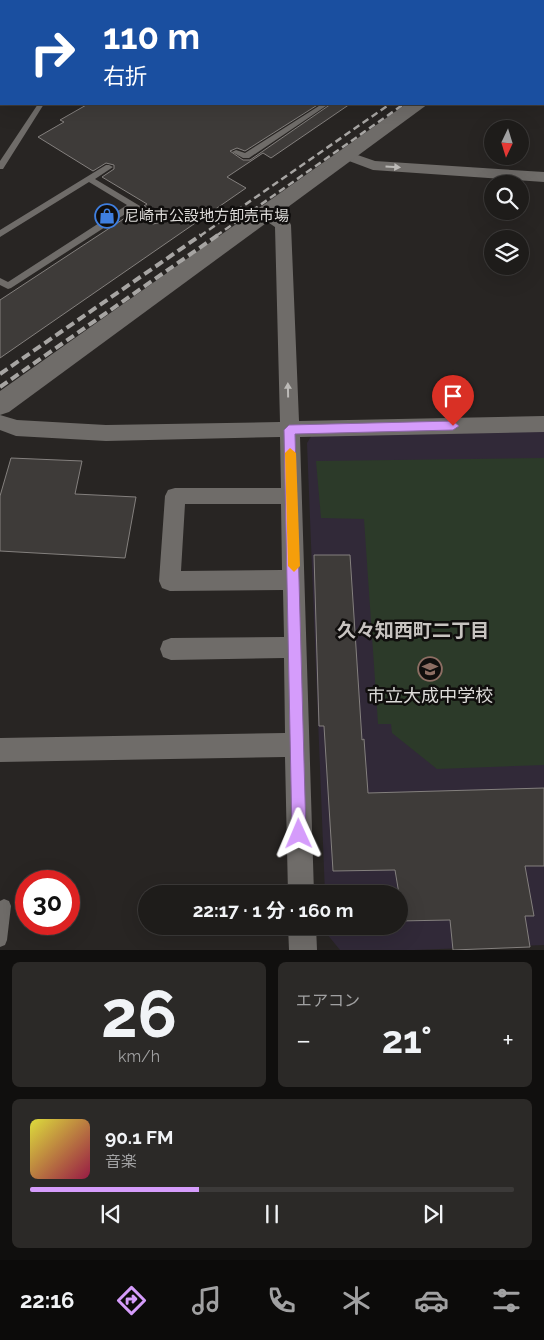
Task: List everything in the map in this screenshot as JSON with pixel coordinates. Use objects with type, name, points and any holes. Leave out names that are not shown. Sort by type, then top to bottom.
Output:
[{"type":"street","points":[[0,405],[417,105]]},
{"type":"street","points":[[346,155],[372,165],[544,177]]},
{"type":"street","points":[[264,214],[283,225],[286,267],[301,885]]},
{"type":"street","points":[[0,422],[16,428],[106,433],[544,424]]},
{"type":"street","points":[[292,496],[175,496],[170,581],[294,580]]},
{"type":"street","points":[[171,649],[296,648]]},
{"type":"street","points":[[0,750],[297,745]]},
{"type":"street","points":[[302,935],[303,950]]},
{"type":"lane","points":[[0,167],[40,105]]},
{"type":"lane","points":[[236,152],[246,156],[324,105]]},
{"type":"lane","points":[[0,234],[109,167]]},
{"type":"lane","points":[[89,179],[157,220]]},
{"type":"lane","points":[[0,281],[8,286],[133,205]]},
{"type":"lane","points":[[0,940],[4,906]]},
{"type":"shaded area","name":"市立大成中学校","points":[[544,430],[544,945],[415,950],[340,950],[328,935],[408,935],[408,885],[325,885],[307,443],[312,435]]},
{"type":"green space","points":[[544,458],[544,765],[437,769],[392,733],[391,724],[378,724],[364,519],[321,518],[316,461]]},
{"type":"building","points":[[86,105],[317,105],[245,151],[237,148],[230,151],[243,160],[250,160],[330,105],[349,105],[271,158],[263,153],[227,177],[246,188],[0,358],[0,300],[134,212],[153,224],[162,222],[161,216],[144,206],[147,204],[102,177],[114,169],[114,165],[106,163],[93,171],[38,137],[64,122],[60,120]]},
{"type":"building","points":[[11,458],[82,461],[75,494],[136,497],[125,558],[0,551],[0,496]]},
{"type":"building","points":[[314,555],[350,555],[362,740],[364,739],[368,793],[544,788],[544,866],[525,866],[534,916],[525,916],[530,947],[453,950],[450,920],[408,921],[408,885],[398,885],[395,870],[333,871],[324,726],[319,726]]},
{"type":"railway","points":[[200,236],[389,105]]},
{"type":"railway","points":[[216,236],[403,105]]},
{"type":"railway","points":[[0,374],[201,235]]},
{"type":"railway","points":[[0,387],[218,235]]},
{"type":"slow traffic","points":[[290,453],[294,566]]},
{"type":"place","name":"尼崎市公設地方卸売市場","points":[[107,216]]},
{"type":"place","name":"市立大成中学校","points":[[430,669]]},
{"type":"district","name":"久々知西町二丁目","points":[[413,630]]},
{"type":"route","points":[[299,834],[289,430],[453,426]]}]
